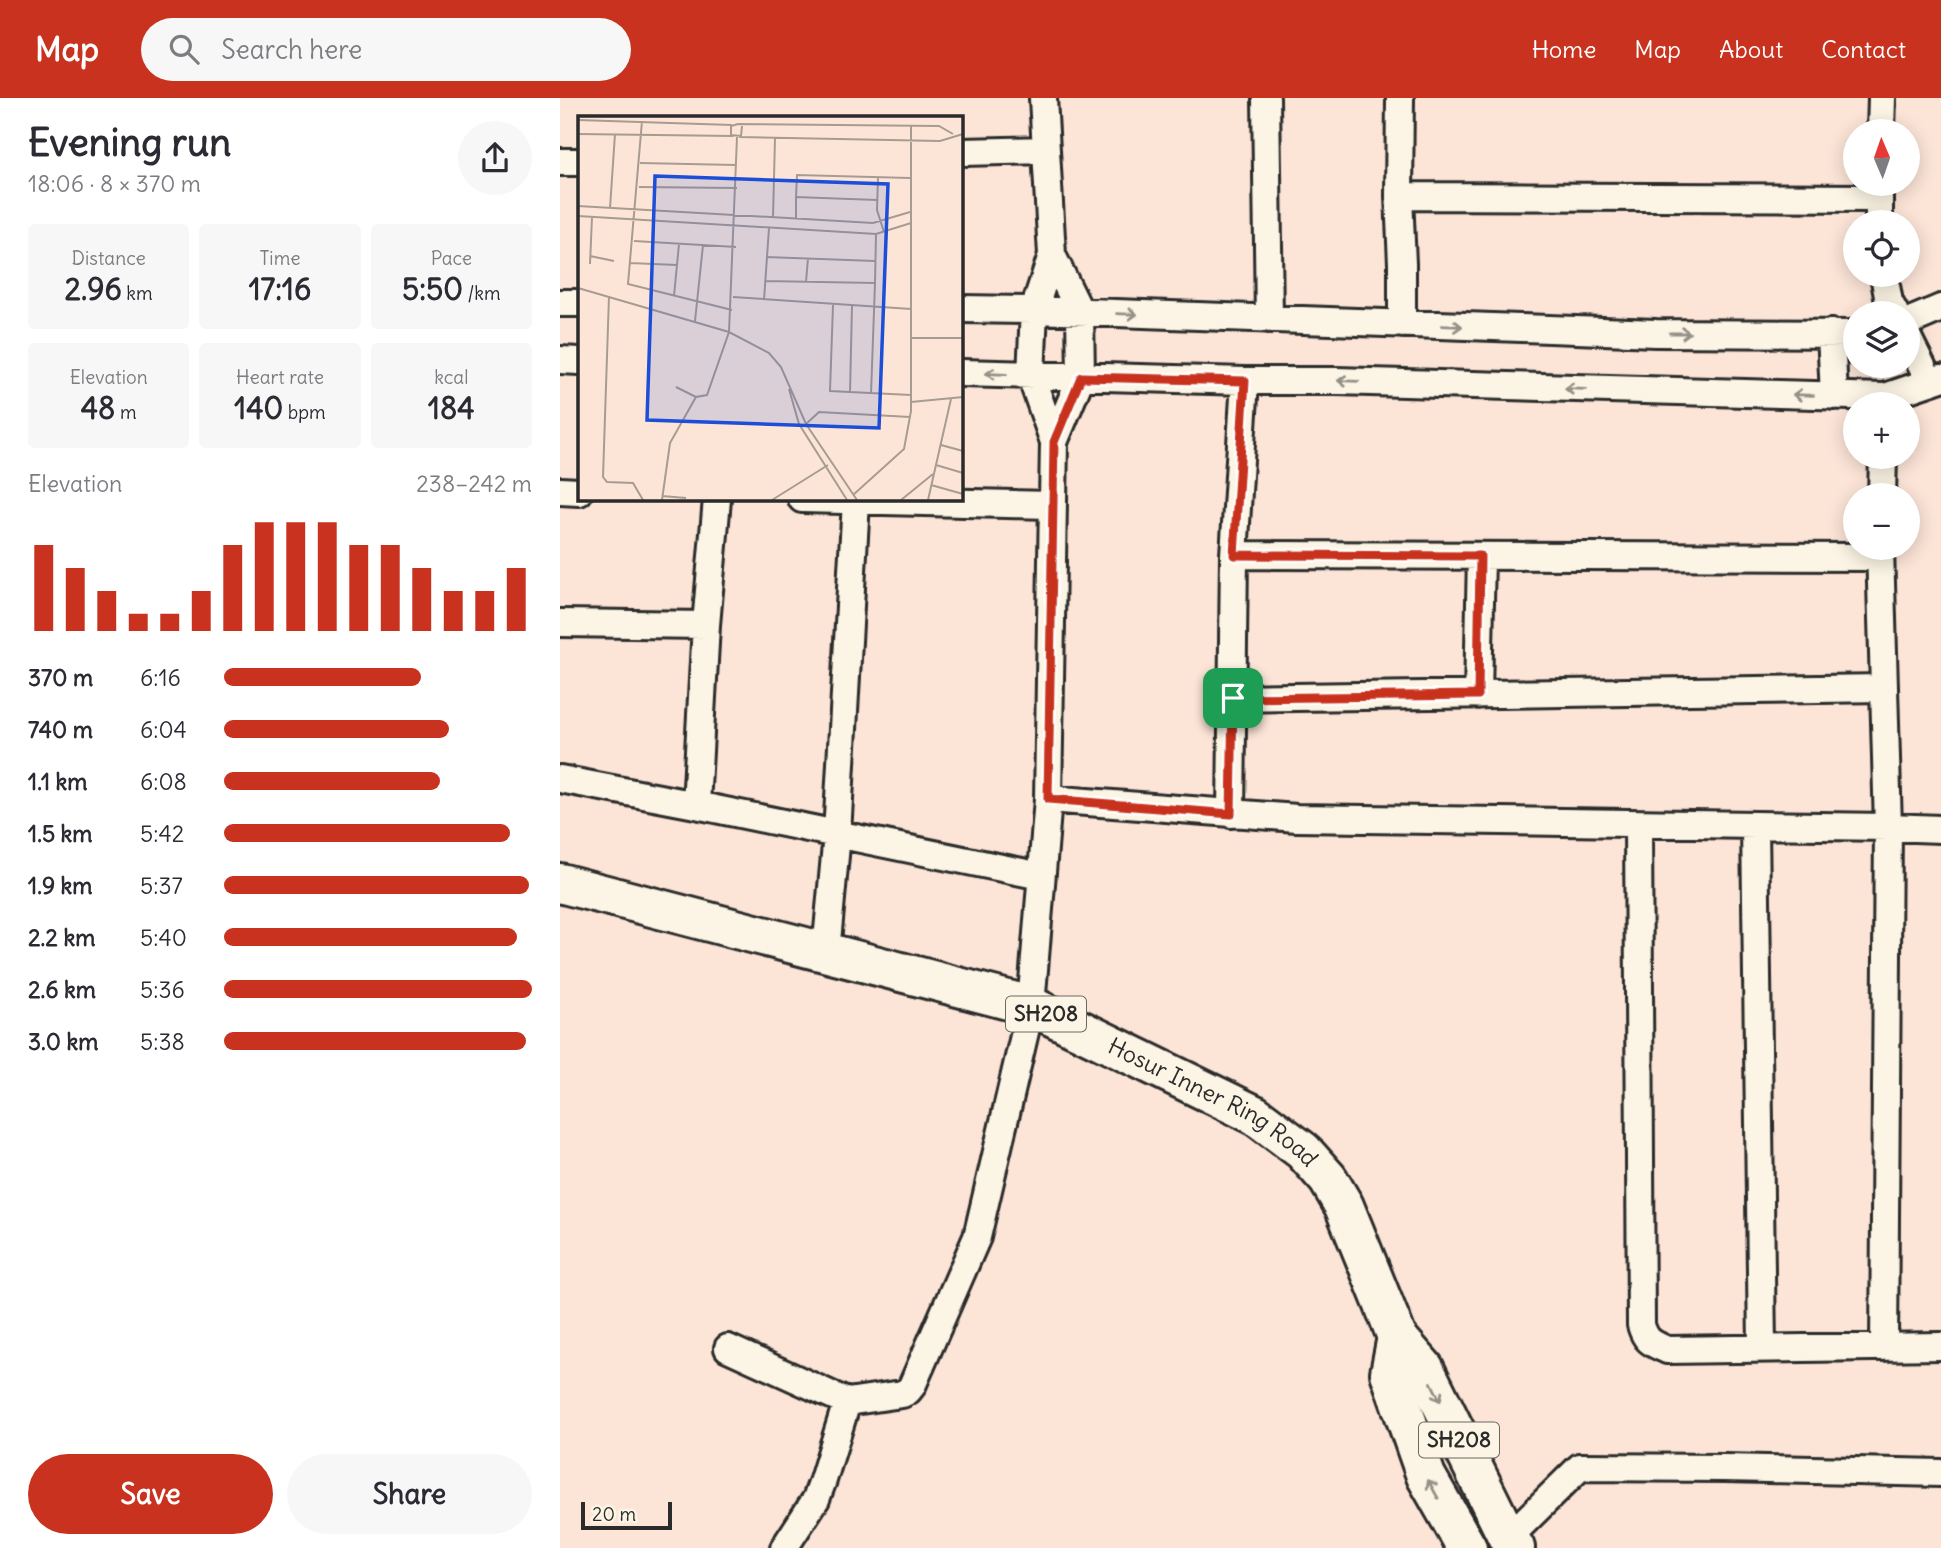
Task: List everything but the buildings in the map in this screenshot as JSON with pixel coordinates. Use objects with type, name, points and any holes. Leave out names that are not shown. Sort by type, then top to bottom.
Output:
[{"type":"main road","name":"Hosur Inner Ring Road","points":[[560,883],[1031,1006],[1255,1115],[1304,1151],[1328,1179],[1344,1206],[1397,1337],[1424,1368],[1511,1543]]},
{"type":"main road","name":"SH208","points":[[1397,1337],[1390,1373],[1426,1476],[1467,1548]]},
{"type":"street","points":[[1043,98],[1052,255],[1034,310],[1031,376],[1054,442]]},
{"type":"street","points":[[1266,98],[1269,319]]},
{"type":"street","points":[[1400,98],[1402,324]]},
{"type":"street","points":[[1881,119],[1882,98]]},
{"type":"street","points":[[962,152],[1046,150]]},
{"type":"street","points":[[560,162],[578,162]]},
{"type":"street","points":[[1399,196],[1879,201]]},
{"type":"street","points":[[729,1348],[847,1402],[908,1391],[977,1237],[1031,1006],[1048,799],[1054,442],[1081,377],[1080,312],[1052,255]]},
{"type":"street","points":[[560,303],[578,303]]},
{"type":"street","points":[[1920,318],[1941,308]]},
{"type":"street","points":[[962,309],[1656,333],[1843,334],[1834,396]]},
{"type":"street","points":[[1907,392],[1936,380],[1920,356]]},
{"type":"street","points":[[560,360],[578,361]]},
{"type":"street","points":[[962,373],[1843,397]]},
{"type":"street","points":[[1231,814],[1234,555],[1245,381]]},
{"type":"street","points":[[560,491],[578,492]]},
{"type":"street","points":[[696,805],[706,625],[717,500]]},
{"type":"street","points":[[829,500],[1052,505]]},
{"type":"street","points":[[826,952],[837,834],[856,501]]},
{"type":"street","points":[[1234,555],[1843,552]]},
{"type":"street","points":[[1478,695],[1480,556]]},
{"type":"street","points":[[1880,560],[1888,827],[1884,1346]]},
{"type":"street","points":[[560,623],[706,625]]},
{"type":"street","points":[[1233,698],[1884,688]]},
{"type":"street","points":[[560,779],[1041,876]]},
{"type":"street","points":[[1048,799],[1297,818],[1941,829]]},
{"type":"street","points":[[1639,825],[1641,1325],[1644,1336],[1667,1350],[1941,1346]]},
{"type":"street","points":[[1755,825],[1762,1347]]},
{"type":"street","points":[[784,1548],[816,1499],[847,1402]]},
{"type":"street","points":[[1511,1543],[1580,1467],[1941,1473]]},
{"type":"route","points":[[1081,377],[1245,381],[1234,555],[1480,556],[1478,695],[1233,698],[1231,814],[1048,799],[1054,442],[1081,377]]}]
